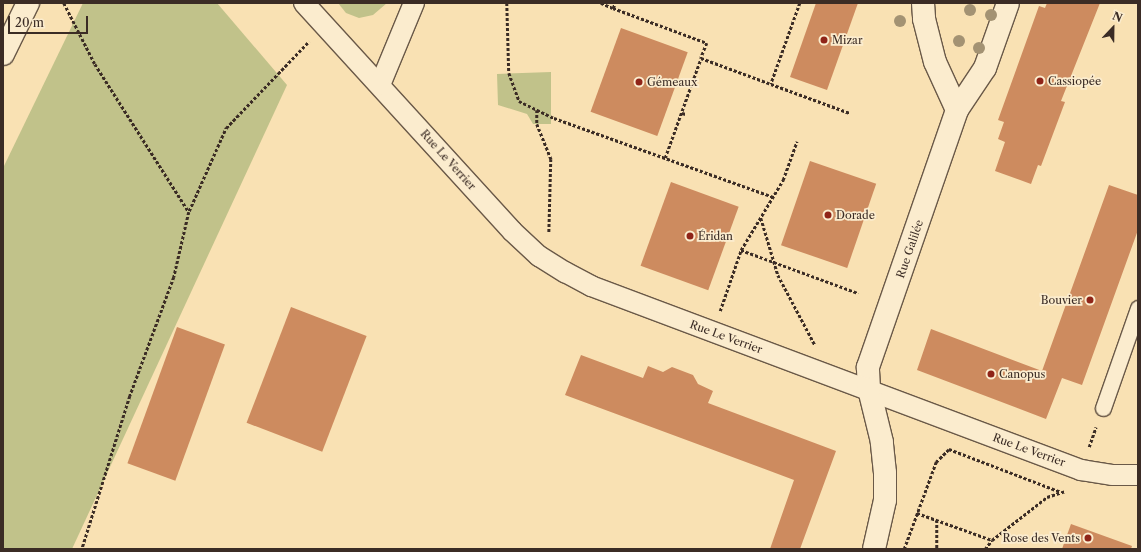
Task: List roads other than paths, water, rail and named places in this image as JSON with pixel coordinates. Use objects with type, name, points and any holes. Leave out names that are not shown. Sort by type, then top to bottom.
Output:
[{"type":"street","points":[[3,54],[28,3]]},
{"type":"street","name":"Rue Le Verrier","points":[[304,3],[325,24],[512,231],[540,256],[591,286],[869,389],[1081,470],[1112,475],[1138,475]]},
{"type":"street","points":[[380,86],[414,3]]},
{"type":"street","points":[[923,3],[924,19],[935,62],[957,110]]},
{"type":"street","name":"Rue Galilée","points":[[874,549],[885,500],[885,473],[882,442],[869,389],[868,367],[957,110],[985,68],[1008,3]]},
{"type":"street","points":[[1103,408],[1138,308]]},
{"type":"place","name":"Mizar","points":[[824,40]]},
{"type":"place","name":"Cassiopée","points":[[1040,81]]},
{"type":"place","name":"Gémeaux","points":[[639,82]]},
{"type":"place","name":"Dorade","points":[[828,215]]},
{"type":"place","name":"Éridan","points":[[690,236]]},
{"type":"place","name":"Bouvier","points":[[1090,300]]},
{"type":"place","name":"Canopus","points":[[991,374]]},
{"type":"place","name":"Rose des Vents","points":[[1088,538]]}]
